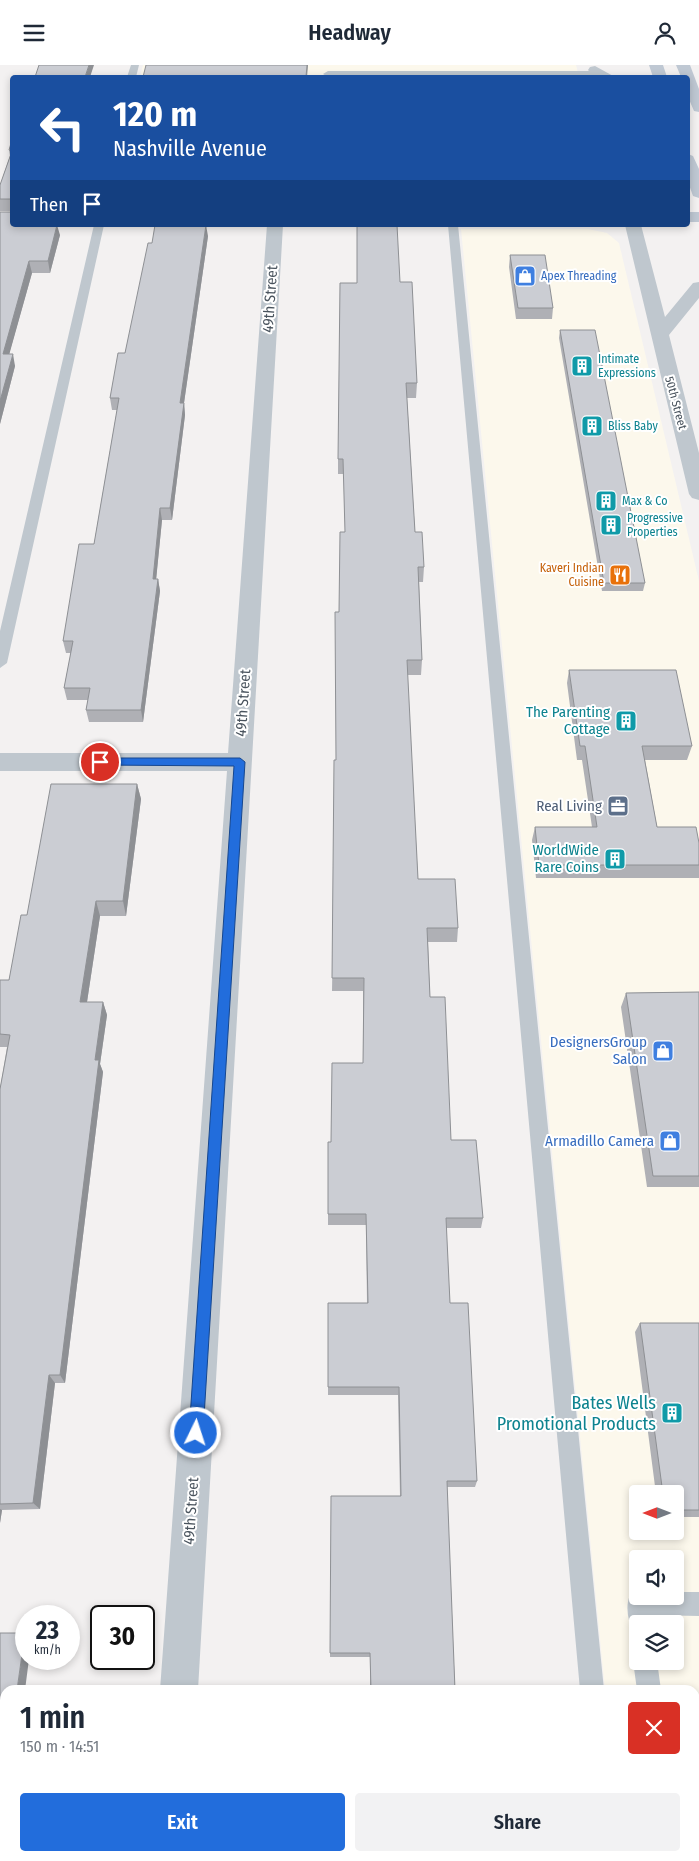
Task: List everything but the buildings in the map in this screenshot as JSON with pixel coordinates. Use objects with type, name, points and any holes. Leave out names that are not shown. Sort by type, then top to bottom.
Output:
[{"type":"main road","points":[[690,80],[698,101]]},
{"type":"main road","points":[[690,165],[699,193]]},
{"type":"street","name":"49th Street","points":[[179,1685],[275,227]]},
{"type":"street","name":"50th Street","points":[[633,227],[658,335],[692,439],[699,493]]},
{"type":"street","points":[[658,335],[699,287]]},
{"type":"street","points":[[0,761],[240,762]]},
{"type":"lane","points":[[326,72],[598,73]]},
{"type":"lane","points":[[0,663],[99,227]]},
{"type":"lane","points":[[453,227],[592,1685]]},
{"type":"lane","points":[[640,1615],[638,1603],[699,1604]]},
{"type":"lane","points":[[647,1670],[648,1685]]},
{"type":"shaded area","points":[[143,65],[576,65],[578,75],[140,75]]},
{"type":"shaded area","points":[[461,229],[588,229],[607,233],[619,243],[699,581],[699,1685],[605,1685]]},
{"type":"place","name":"Apex Threading","points":[[525,276]]},
{"type":"place","name":"Intimate Expressions","points":[[582,366]]},
{"type":"place","name":"Bliss Baby","points":[[592,426]]},
{"type":"place","name":"Max & Co","points":[[606,501]]},
{"type":"place","name":"Progressive Properties","points":[[611,525]]},
{"type":"place","name":"Kaveri Indian Cuisine","points":[[620,575]]},
{"type":"place","name":"The Parenting Cottage","points":[[626,721]]},
{"type":"place","name":"Real Living","points":[[618,806]]},
{"type":"place","name":"WorldWide Rare Coins","points":[[615,859]]},
{"type":"place","name":"DesignersGroup Salon","points":[[663,1051]]},
{"type":"place","name":"Armadillo Camera","points":[[670,1141]]},
{"type":"place","name":"Bates Wells Promotional Products","points":[[672,1413]]},
{"type":"route","points":[[100,762],[240,762],[196,1433]]}]
